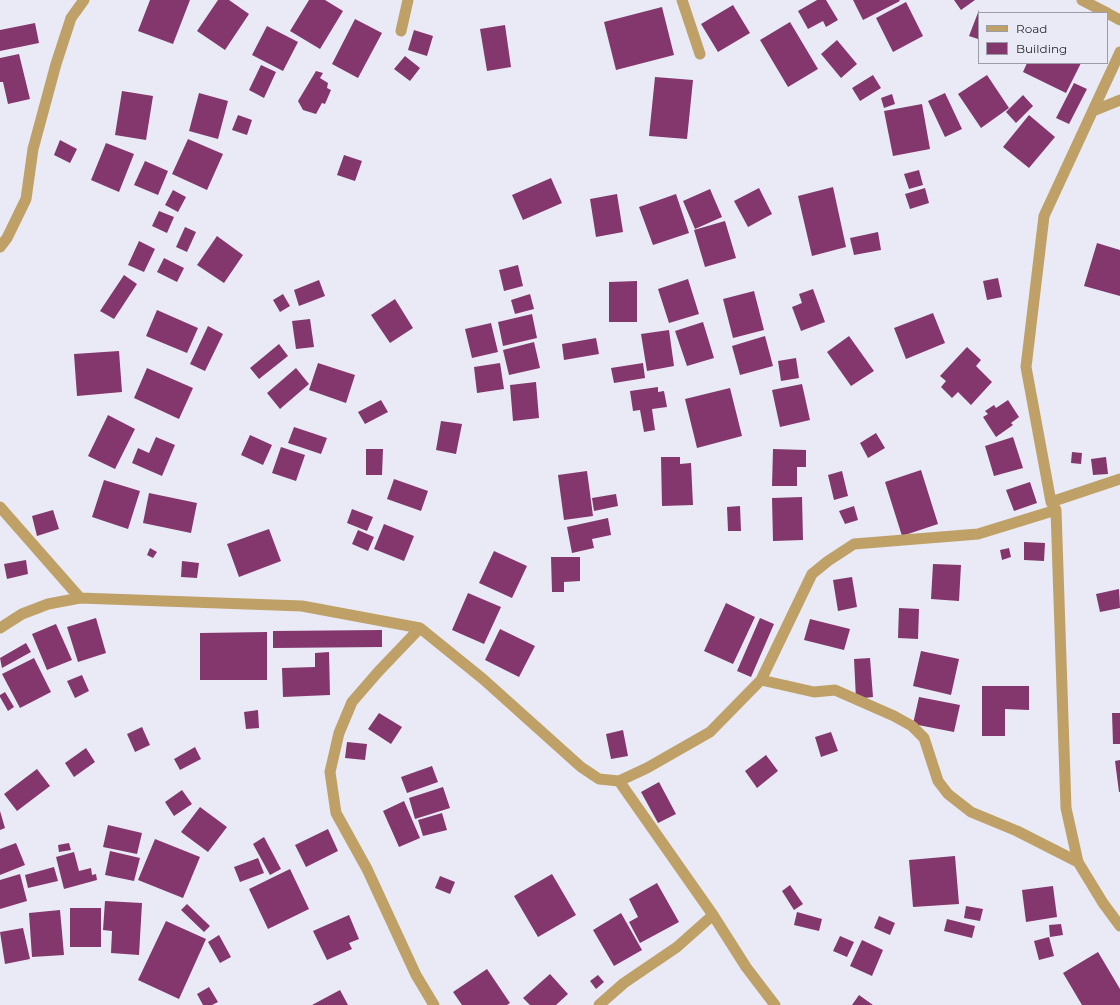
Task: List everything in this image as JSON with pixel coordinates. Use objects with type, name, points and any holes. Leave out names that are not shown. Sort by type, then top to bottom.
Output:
[{"type":"street","points":[[0,248],[7,238],[26,199],[33,149],[56,64],[71,18],[84,0]]},
{"type":"street","points":[[401,31],[408,0]]},
{"type":"street","points":[[682,0],[700,54]]},
{"type":"street","points":[[1082,0],[1105,12]]},
{"type":"street","points":[[1108,14],[1120,20]]},
{"type":"street","points":[[1120,52],[1044,216],[1026,367],[1054,506],[1066,808],[1078,862],[1120,926]]},
{"type":"street","points":[[1093,111],[1120,100]]},
{"type":"street","points":[[0,628],[22,614],[48,604],[80,598],[302,606],[420,628],[483,679],[581,767],[599,779],[619,782],[647,768],[710,732],[761,680],[812,574],[828,561],[854,544],[978,534],[1054,506],[1120,479]]},
{"type":"street","points":[[0,507],[80,598]]},
{"type":"street","points":[[420,628],[352,702],[339,733],[330,772],[336,813],[367,869],[416,975],[434,1005]]},
{"type":"street","points":[[761,680],[814,692],[835,690],[894,716],[912,726],[924,738],[938,781],[948,794],[971,812],[1017,831],[1078,862]]},
{"type":"street","points":[[619,782],[713,915],[746,967],[775,1005]]},
{"type":"street","points":[[599,1005],[624,983],[677,947],[713,915]]},
{"type":"building","points":[[150,0],[190,0],[173,44],[138,31]]},
{"type":"building","points":[[218,0],[229,0],[249,14],[225,50],[197,31]]},
{"type":"building","points":[[309,0],[325,0],[343,11],[320,49],[290,31]]},
{"type":"building","points":[[817,0],[826,0],[838,20],[826,27],[823,21],[808,29],[798,11]]},
{"type":"building","points":[[853,0],[899,0],[900,1],[863,20]]},
{"type":"building","points":[[954,0],[975,0],[961,10]]},
{"type":"building","points":[[906,2],[923,36],[893,52],[876,18]]},
{"type":"building","points":[[733,5],[750,33],[718,52],[701,24]]},
{"type":"building","points":[[662,7],[674,55],[616,70],[604,22]]},
{"type":"building","points":[[978,13],[978,39],[969,36]]},
{"type":"building","points":[[355,19],[382,33],[358,78],[332,64]]},
{"type":"building","points":[[790,22],[818,69],[788,87],[760,40]]},
{"type":"building","points":[[35,23],[39,43],[0,51],[0,30]]},
{"type":"building","points":[[505,25],[511,67],[487,71],[480,29]]},
{"type":"building","points":[[267,26],[298,42],[283,71],[252,55]]},
{"type":"building","points":[[414,30],[433,36],[427,56],[408,50]]},
{"type":"building","points":[[837,40],[857,64],[841,78],[821,54]]},
{"type":"building","points":[[19,54],[30,99],[8,104],[3,82],[0,82],[0,58]]},
{"type":"building","points":[[405,56],[420,68],[410,81],[394,69]]},
{"type":"building","points":[[1027,64],[1080,64],[1066,93],[1023,72]]},
{"type":"building","points":[[261,65],[276,72],[264,98],[249,90]]},
{"type":"building","points":[[316,71],[323,73],[320,78],[328,83],[327,88],[331,90],[325,104],[322,103],[316,114],[303,110],[298,101]]},
{"type":"building","points":[[873,75],[881,88],[860,101],[852,88]]},
{"type":"building","points":[[987,75],[1009,108],[981,128],[958,94]]},
{"type":"building","points":[[655,77],[693,80],[687,139],[649,136]]},
{"type":"building","points":[[1074,83],[1087,89],[1069,124],[1056,118]]},
{"type":"building","points":[[122,91],[153,96],[146,140],[115,135]]},
{"type":"building","points":[[199,93],[228,101],[218,139],[189,131]]},
{"type":"building","points":[[945,93],[962,129],[945,137],[928,101]]},
{"type":"building","points":[[892,94],[895,104],[884,108],[881,98]]},
{"type":"building","points":[[1023,95],[1033,106],[1016,123],[1006,112]]},
{"type":"building","points":[[922,104],[930,149],[893,156],[884,111]]},
{"type":"building","points":[[238,115],[252,120],[247,135],[232,130]]},
{"type":"building","points":[[1029,115],[1055,137],[1029,168],[1003,147]]},
{"type":"building","points":[[188,139],[223,154],[207,190],[172,174]]},
{"type":"building","points":[[60,140],[77,149],[70,163],[54,155]]},
{"type":"building","points":[[106,143],[134,154],[119,192],[91,180]]},
{"type":"building","points":[[344,155],[362,161],[355,181],[337,175]]},
{"type":"building","points":[[145,161],[168,171],[158,195],[134,185]]},
{"type":"building","points":[[919,170],[923,185],[909,189],[904,174]]},
{"type":"building","points":[[551,178],[562,203],[523,220],[512,195]]},
{"type":"building","points":[[833,187],[846,247],[812,256],[798,196]]},
{"type":"building","points":[[759,188],[772,214],[748,227],[734,201]]},
{"type":"building","points":[[925,188],[929,203],[910,209],[905,194]]},
{"type":"building","points":[[710,189],[722,217],[695,229],[683,201]]},
{"type":"building","points":[[173,190],[186,197],[178,212],[165,205]]},
{"type":"building","points":[[617,194],[623,232],[596,237],[590,199]]},
{"type":"building","points":[[676,194],[689,233],[653,245],[639,207]]},
{"type":"building","points":[[159,211],[174,217],[167,233],[152,226]]},
{"type":"building","points":[[725,221],[736,258],[705,267],[694,230]]},
{"type":"building","points":[[185,227],[196,232],[187,252],[176,247]]},
{"type":"building","points":[[878,232],[881,250],[854,255],[850,238]]},
{"type":"building","points":[[217,236],[243,255],[224,283],[197,265]]},
{"type":"building","points":[[139,241],[155,249],[144,272],[128,265]]},
{"type":"building","points":[[1097,243],[1120,250],[1120,296],[1084,286]]},
{"type":"building","points":[[164,258],[184,268],[177,282],[157,272]]},
{"type":"building","points":[[518,265],[523,286],[504,291],[499,270]]},
{"type":"building","points":[[124,275],[137,284],[114,319],[100,311]]},
{"type":"building","points":[[998,278],[1002,297],[987,300],[983,281]]},
{"type":"building","points":[[688,279],[699,314],[669,323],[658,289]]},
{"type":"building","points":[[319,280],[325,296],[299,306],[294,290]]},
{"type":"building","points":[[637,281],[637,322],[609,322],[609,282]]},
{"type":"building","points":[[813,289],[825,322],[801,331],[792,307],[802,303],[799,294]]},
{"type":"building","points":[[754,291],[764,330],[733,338],[723,299]]},
{"type":"building","points":[[283,294],[290,306],[280,312],[273,300]]},
{"type":"building","points":[[530,294],[534,309],[515,314],[511,300]]},
{"type":"building","points":[[395,299],[413,328],[390,343],[371,315]]},
{"type":"building","points":[[157,310],[198,328],[187,353],[146,336]]},
{"type":"building","points":[[933,313],[945,343],[906,359],[894,328]]},
{"type":"building","points":[[532,314],[537,338],[503,346],[498,322]]},
{"type":"building","points":[[310,319],[314,347],[296,349],[292,321]]},
{"type":"building","points":[[703,322],[714,358],[687,366],[675,331]]},
{"type":"building","points":[[491,323],[498,352],[472,358],[465,329]]},
{"type":"building","points":[[208,326],[223,334],[205,371],[190,364]]},
{"type":"building","points":[[669,330],[674,366],[647,371],[641,334]]},
{"type":"building","points":[[765,336],[773,366],[740,375],[732,346]]},
{"type":"building","points":[[849,336],[874,371],[851,386],[827,352]]},
{"type":"building","points":[[596,338],[599,354],[564,360],[562,344]]},
{"type":"building","points":[[534,342],[540,368],[509,375],[503,350]]},
{"type":"building","points":[[279,344],[288,356],[259,379],[250,368]]},
{"type":"building","points":[[967,347],[981,360],[976,366],[992,382],[971,405],[958,392],[952,398],[941,387],[946,381],[940,376]]},
{"type":"building","points":[[119,351],[122,392],[77,396],[74,354]]},
{"type":"building","points":[[796,358],[799,378],[781,381],[778,361]]},
{"type":"building","points":[[318,363],[355,375],[346,403],[309,390]]},
{"type":"building","points":[[500,363],[504,389],[477,393],[474,367]]},
{"type":"building","points":[[643,363],[645,378],[614,383],[611,368]]},
{"type":"building","points":[[147,368],[193,388],[179,419],[134,398]]},
{"type":"building","points":[[296,368],[309,384],[280,409],[267,393]]},
{"type":"building","points":[[536,382],[539,418],[513,421],[510,385]]},
{"type":"building","points":[[802,384],[810,420],[780,427],[772,390]]},
{"type":"building","points":[[658,387],[658,392],[664,391],[667,407],[652,409],[655,430],[644,432],[640,410],[633,411],[630,391]]},
{"type":"building","points":[[730,388],[742,436],[697,448],[685,399]]},
{"type":"building","points":[[381,400],[388,412],[365,424],[358,412]]},
{"type":"building","points":[[1008,400],[1019,417],[1011,423],[1013,425],[996,437],[983,417],[988,414],[985,411],[994,405],[996,408]]},
{"type":"building","points":[[108,415],[135,429],[115,469],[88,456]]},
{"type":"building","points":[[441,421],[462,424],[456,454],[436,450]]},
{"type":"building","points":[[294,427],[327,438],[321,454],[288,443]]},
{"type":"building","points":[[876,433],[885,448],[868,458],[860,443]]},
{"type":"building","points":[[250,435],[272,445],[263,465],[241,455]]},
{"type":"building","points":[[156,437],[175,445],[162,476],[132,463],[138,448],[149,453]]},
{"type":"building","points":[[1013,437],[1023,468],[994,476],[985,446]]},
{"type":"building","points":[[281,447],[305,455],[296,481],[272,473]]},
{"type":"building","points":[[366,449],[383,449],[382,475],[366,475]]},
{"type":"building","points":[[773,449],[806,450],[806,467],[797,467],[797,486],[772,486]]},
{"type":"building","points":[[1072,452],[1082,453],[1081,464],[1071,463]]},
{"type":"building","points":[[661,457],[680,457],[680,464],[691,463],[693,505],[662,506]]},
{"type":"building","points":[[1106,457],[1108,474],[1093,475],[1091,459]]},
{"type":"building","points":[[921,470],[938,524],[902,536],[885,482]]},
{"type":"building","points":[[587,471],[593,516],[564,520],[558,475]]},
{"type":"building","points":[[842,471],[848,496],[834,500],[828,475]]},
{"type":"building","points":[[394,479],[428,491],[421,511],[387,499]]},
{"type":"building","points":[[104,480],[140,491],[128,529],[92,517]]},
{"type":"building","points":[[1030,482],[1037,503],[1014,511],[1006,490]]},
{"type":"building","points":[[149,493],[197,503],[191,533],[143,523]]},
{"type":"building","points":[[616,494],[618,506],[594,511],[592,498]]},
{"type":"building","points":[[802,497],[803,540],[773,541],[772,498]]},
{"type":"building","points":[[740,506],[741,531],[728,531],[727,507]]},
{"type":"building","points":[[854,506],[858,520],[845,524],[839,511]]},
{"type":"building","points":[[352,509],[373,517],[367,531],[347,523]]},
{"type":"building","points":[[53,510],[59,529],[37,536],[32,516]]},
{"type":"building","points":[[608,518],[611,535],[592,539],[594,548],[572,553],[567,527]]},
{"type":"building","points":[[384,524],[414,536],[404,561],[374,549]]},
{"type":"building","points":[[269,529],[281,561],[239,577],[227,544]]},
{"type":"building","points":[[358,530],[374,537],[368,551],[352,544]]},
{"type":"building","points":[[1024,542],[1045,543],[1044,561],[1024,560]]},
{"type":"building","points":[[150,548],[157,552],[153,558],[147,555]]},
{"type":"building","points":[[1009,548],[1011,557],[1002,560],[1000,550]]},
{"type":"building","points":[[494,551],[527,566],[512,598],[479,583]]},
{"type":"building","points":[[551,557],[580,557],[580,581],[564,582],[564,592],[552,592]]},
{"type":"building","points":[[26,560],[28,574],[7,579],[4,564]]},
{"type":"building","points":[[182,561],[199,563],[197,578],[181,577]]},
{"type":"building","points":[[933,564],[961,565],[959,601],[931,599]]},
{"type":"building","points":[[852,577],[857,607],[838,611],[833,580]]},
{"type":"building","points":[[1119,589],[1120,608],[1100,612],[1096,594]]},
{"type":"building","points":[[468,593],[501,607],[484,644],[452,630]]},
{"type":"building","points":[[726,603],[755,617],[733,664],[704,651]]},
{"type":"building","points":[[899,608],[919,609],[918,639],[898,638]]},
{"type":"building","points":[[96,618],[106,653],[78,662],[67,627]]},
{"type":"building","points":[[760,618],[774,624],[751,677],[737,671]]},
{"type":"building","points":[[810,619],[850,629],[844,650],[804,640]]},
{"type":"building","points":[[56,624],[72,660],[47,670],[32,634]]},
{"type":"building","points":[[500,629],[535,646],[519,677],[485,660]]},
{"type":"building","points":[[382,630],[382,647],[273,648],[273,631]]},
{"type":"building","points":[[267,632],[267,680],[200,680],[200,633]]},
{"type":"building","points":[[26,643],[31,652],[2,668],[0,658]]},
{"type":"building","points":[[921,651],[959,659],[951,695],[913,686]]},
{"type":"building","points":[[329,652],[330,695],[283,697],[282,668],[315,667],[315,653]]},
{"type":"building","points":[[34,658],[51,692],[20,708],[2,674]]},
{"type":"building","points":[[870,658],[873,697],[856,699],[854,659]]},
{"type":"building","points":[[82,675],[89,691],[75,698],[67,681]]},
{"type":"building","points":[[982,686],[1029,686],[1029,710],[1005,709],[1005,736],[982,736]]},
{"type":"building","points":[[5,692],[14,707],[8,711],[0,697],[0,695]]},
{"type":"building","points":[[919,697],[960,705],[954,732],[913,724]]},
{"type":"building","points":[[258,710],[259,728],[246,729],[244,712]]},
{"type":"building","points":[[379,713],[402,727],[391,744],[368,729]]},
{"type":"building","points":[[1112,713],[1120,713],[1120,744],[1113,744]]},
{"type":"building","points":[[142,727],[150,745],[135,752],[127,734]]},
{"type":"building","points":[[623,730],[628,756],[611,759],[606,734]]},
{"type":"building","points":[[831,732],[838,751],[821,757],[815,737]]},
{"type":"building","points":[[347,742],[367,744],[365,760],[345,758]]},
{"type":"building","points":[[195,747],[201,759],[180,770],[174,759]]},
{"type":"building","points":[[86,748],[95,762],[74,777],[65,763]]},
{"type":"building","points":[[766,755],[778,771],[757,788],[745,771]]},
{"type":"building","points":[[1120,760],[1120,792],[1119,792],[1115,761]]},
{"type":"building","points":[[432,766],[438,782],[407,793],[401,777]]},
{"type":"building","points":[[37,769],[50,786],[17,811],[4,794]]},
{"type":"building","points":[[659,782],[676,814],[658,823],[641,792]]},
{"type":"building","points":[[443,787],[450,808],[415,819],[409,798]]},
{"type":"building","points":[[182,790],[192,804],[174,816],[165,802]]},
{"type":"building","points":[[404,801],[420,838],[399,847],[383,811]]},
{"type":"building","points":[[200,807],[227,827],[208,852],[181,832]]},
{"type":"building","points":[[0,811],[5,828],[0,830]]},
{"type":"building","points":[[442,813],[447,830],[423,836],[418,820]]},
{"type":"building","points":[[108,825],[142,833],[137,854],[103,847]]},
{"type":"building","points":[[328,829],[338,851],[306,867],[295,845]]},
{"type":"building","points":[[264,837],[281,869],[270,875],[253,844]]},
{"type":"building","points":[[155,839],[200,857],[183,898],[138,880]]},
{"type":"building","points":[[16,843],[25,865],[0,875],[0,849]]},
{"type":"building","points":[[69,843],[71,850],[59,852],[58,845]]},
{"type":"building","points":[[110,851],[140,858],[134,881],[105,875]]},
{"type":"building","points":[[74,852],[79,871],[91,868],[92,875],[96,874],[97,880],[64,889],[56,857]]},
{"type":"building","points":[[955,856],[959,904],[913,907],[909,860]]},
{"type":"building","points":[[258,858],[264,873],[240,882],[234,867]]},
{"type":"building","points":[[54,867],[58,881],[28,888],[25,875]]},
{"type":"building","points":[[290,869],[309,909],[268,929],[249,889]]},
{"type":"building","points":[[20,874],[27,901],[0,909],[0,880]]},
{"type":"building","points":[[552,874],[576,915],[538,937],[514,896]]},
{"type":"building","points":[[440,876],[455,882],[450,894],[435,888]]},
{"type":"building","points":[[657,883],[679,922],[640,943],[629,922],[638,917],[629,899]]},
{"type":"building","points":[[790,885],[803,904],[794,910],[782,891]]},
{"type":"building","points":[[1053,886],[1057,917],[1026,922],[1022,890]]},
{"type":"building","points":[[105,901],[142,903],[139,955],[111,953],[112,931],[103,930]]},
{"type":"building","points":[[187,904],[210,926],[204,932],[181,910]]},
{"type":"building","points":[[966,906],[983,909],[980,921],[964,918]]},
{"type":"building","points":[[70,908],[101,908],[101,947],[70,947]]},
{"type":"building","points":[[60,910],[64,955],[32,957],[29,913]]},
{"type":"building","points":[[797,912],[822,919],[819,931],[794,925]]},
{"type":"building","points":[[621,913],[642,950],[614,966],[593,930]]},
{"type":"building","points":[[349,915],[359,939],[349,943],[352,949],[327,960],[313,931]]},
{"type":"building","points":[[879,916],[895,923],[890,935],[874,928]]},
{"type":"building","points":[[947,919],[975,926],[972,938],[944,931]]},
{"type":"building","points":[[166,921],[206,939],[179,999],[138,980]]},
{"type":"building","points":[[1061,924],[1063,935],[1050,937],[1049,925]]},
{"type":"building","points":[[23,928],[30,959],[5,964],[0,932]]},
{"type":"building","points":[[219,935],[231,957],[220,963],[208,942]]},
{"type":"building","points":[[840,936],[854,942],[847,957],[833,951]]},
{"type":"building","points":[[1049,937],[1054,956],[1039,960],[1034,941]]},
{"type":"building","points":[[862,940],[883,950],[872,976],[850,966]]},
{"type":"building","points":[[1098,952],[1120,989],[1120,1005],[1082,1005],[1063,973]]},
{"type":"building","points":[[487,969],[510,1003],[507,1005],[462,1005],[453,992]]},
{"type":"building","points":[[550,974],[568,994],[556,1005],[530,1005],[523,998]]},
{"type":"building","points":[[598,975],[604,982],[596,989],[590,981]]},
{"type":"building","points":[[209,987],[218,1002],[212,1005],[203,1005],[197,994]]},
{"type":"building","points":[[340,990],[348,1005],[312,1005]]},
{"type":"building","points":[[859,995],[873,1005],[852,1005]]}]
